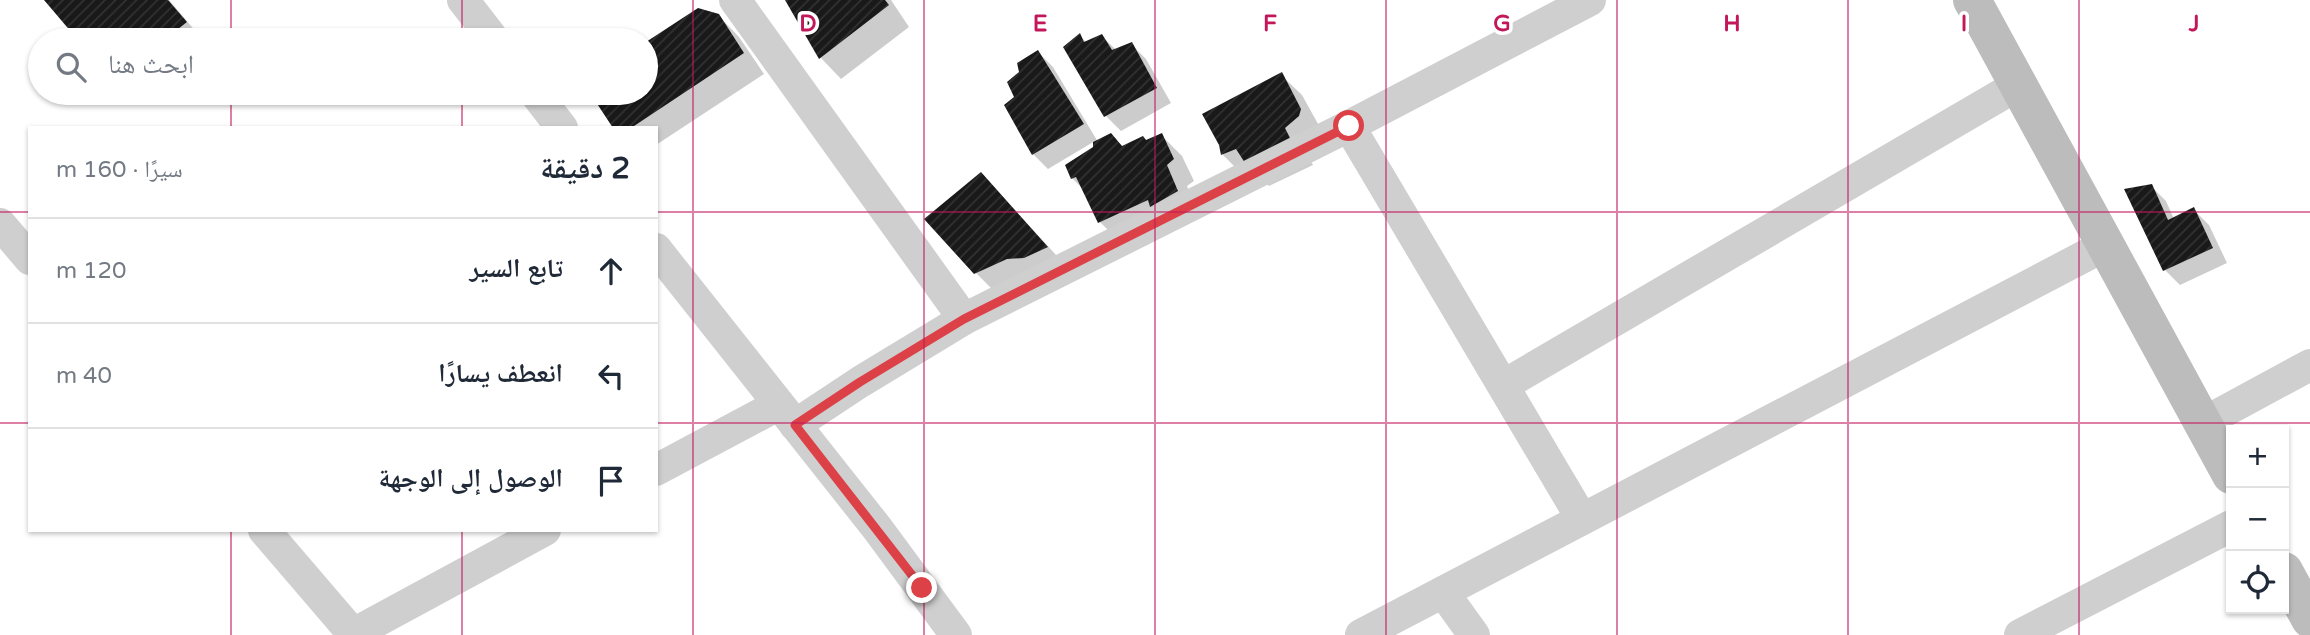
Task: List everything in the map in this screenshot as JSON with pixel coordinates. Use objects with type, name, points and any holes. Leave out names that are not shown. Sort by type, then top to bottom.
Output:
[{"type":"street","points":[[463,0],[485,28]]},
{"type":"street","points":[[735,0],[964,319]]},
{"type":"street","points":[[658,469],[860,382],[964,319],[1349,126],[1590,0]]},
{"type":"street","points":[[1972,0],[2226,466]]},
{"type":"street","points":[[1504,385],[2018,85]]},
{"type":"street","points":[[544,105],[560,126]]},
{"type":"street","points":[[1349,126],[1582,519]]},
{"type":"street","points":[[0,224],[28,257]]},
{"type":"street","points":[[1361,635],[2106,245]]},
{"type":"street","points":[[658,252],[877,528],[956,635]]},
{"type":"street","points":[[2203,423],[2310,365]]},
{"type":"street","points":[[2020,635],[2226,529]]},
{"type":"street","points":[[266,532],[353,634],[541,532]]},
{"type":"street","points":[[2289,580],[2310,619]]},
{"type":"street","points":[[1443,592],[1474,635]]},
{"type":"building","points":[[44,0],[168,0],[187,22],[179,28],[68,28]]},
{"type":"building","points":[[785,0],[885,0],[889,5],[819,59]]},
{"type":"building","points":[[698,8],[719,14],[744,53],[634,126],[612,126],[598,105],[658,105],[658,34]]},
{"type":"building","points":[[1080,33],[1084,42],[1102,34],[1112,50],[1132,42],[1157,88],[1104,117],[1063,47]]},
{"type":"building","points":[[1038,50],[1084,124],[1032,155],[1004,105],[1014,97],[1007,82],[1019,72],[1017,63]]},
{"type":"building","points":[[1282,72],[1301,109],[1299,116],[1285,128],[1293,144],[1247,166],[1236,149],[1221,155],[1219,145],[1202,114]]},
{"type":"building","points":[[1111,133],[1122,146],[1143,136],[1146,140],[1162,133],[1174,159],[1167,165],[1178,191],[1150,207],[1148,200],[1098,223],[1076,177],[1071,179],[1065,165],[1093,147],[1093,142]]},
{"type":"building","points":[[981,172],[1048,247],[1024,258],[1007,259],[974,274],[924,219]]},
{"type":"building","points":[[2152,184],[2168,220],[2194,207],[2213,248],[2163,271],[2124,189]]},
{"type":"route","points":[[922,588],[795,425],[964,319],[1349,126]]}]
